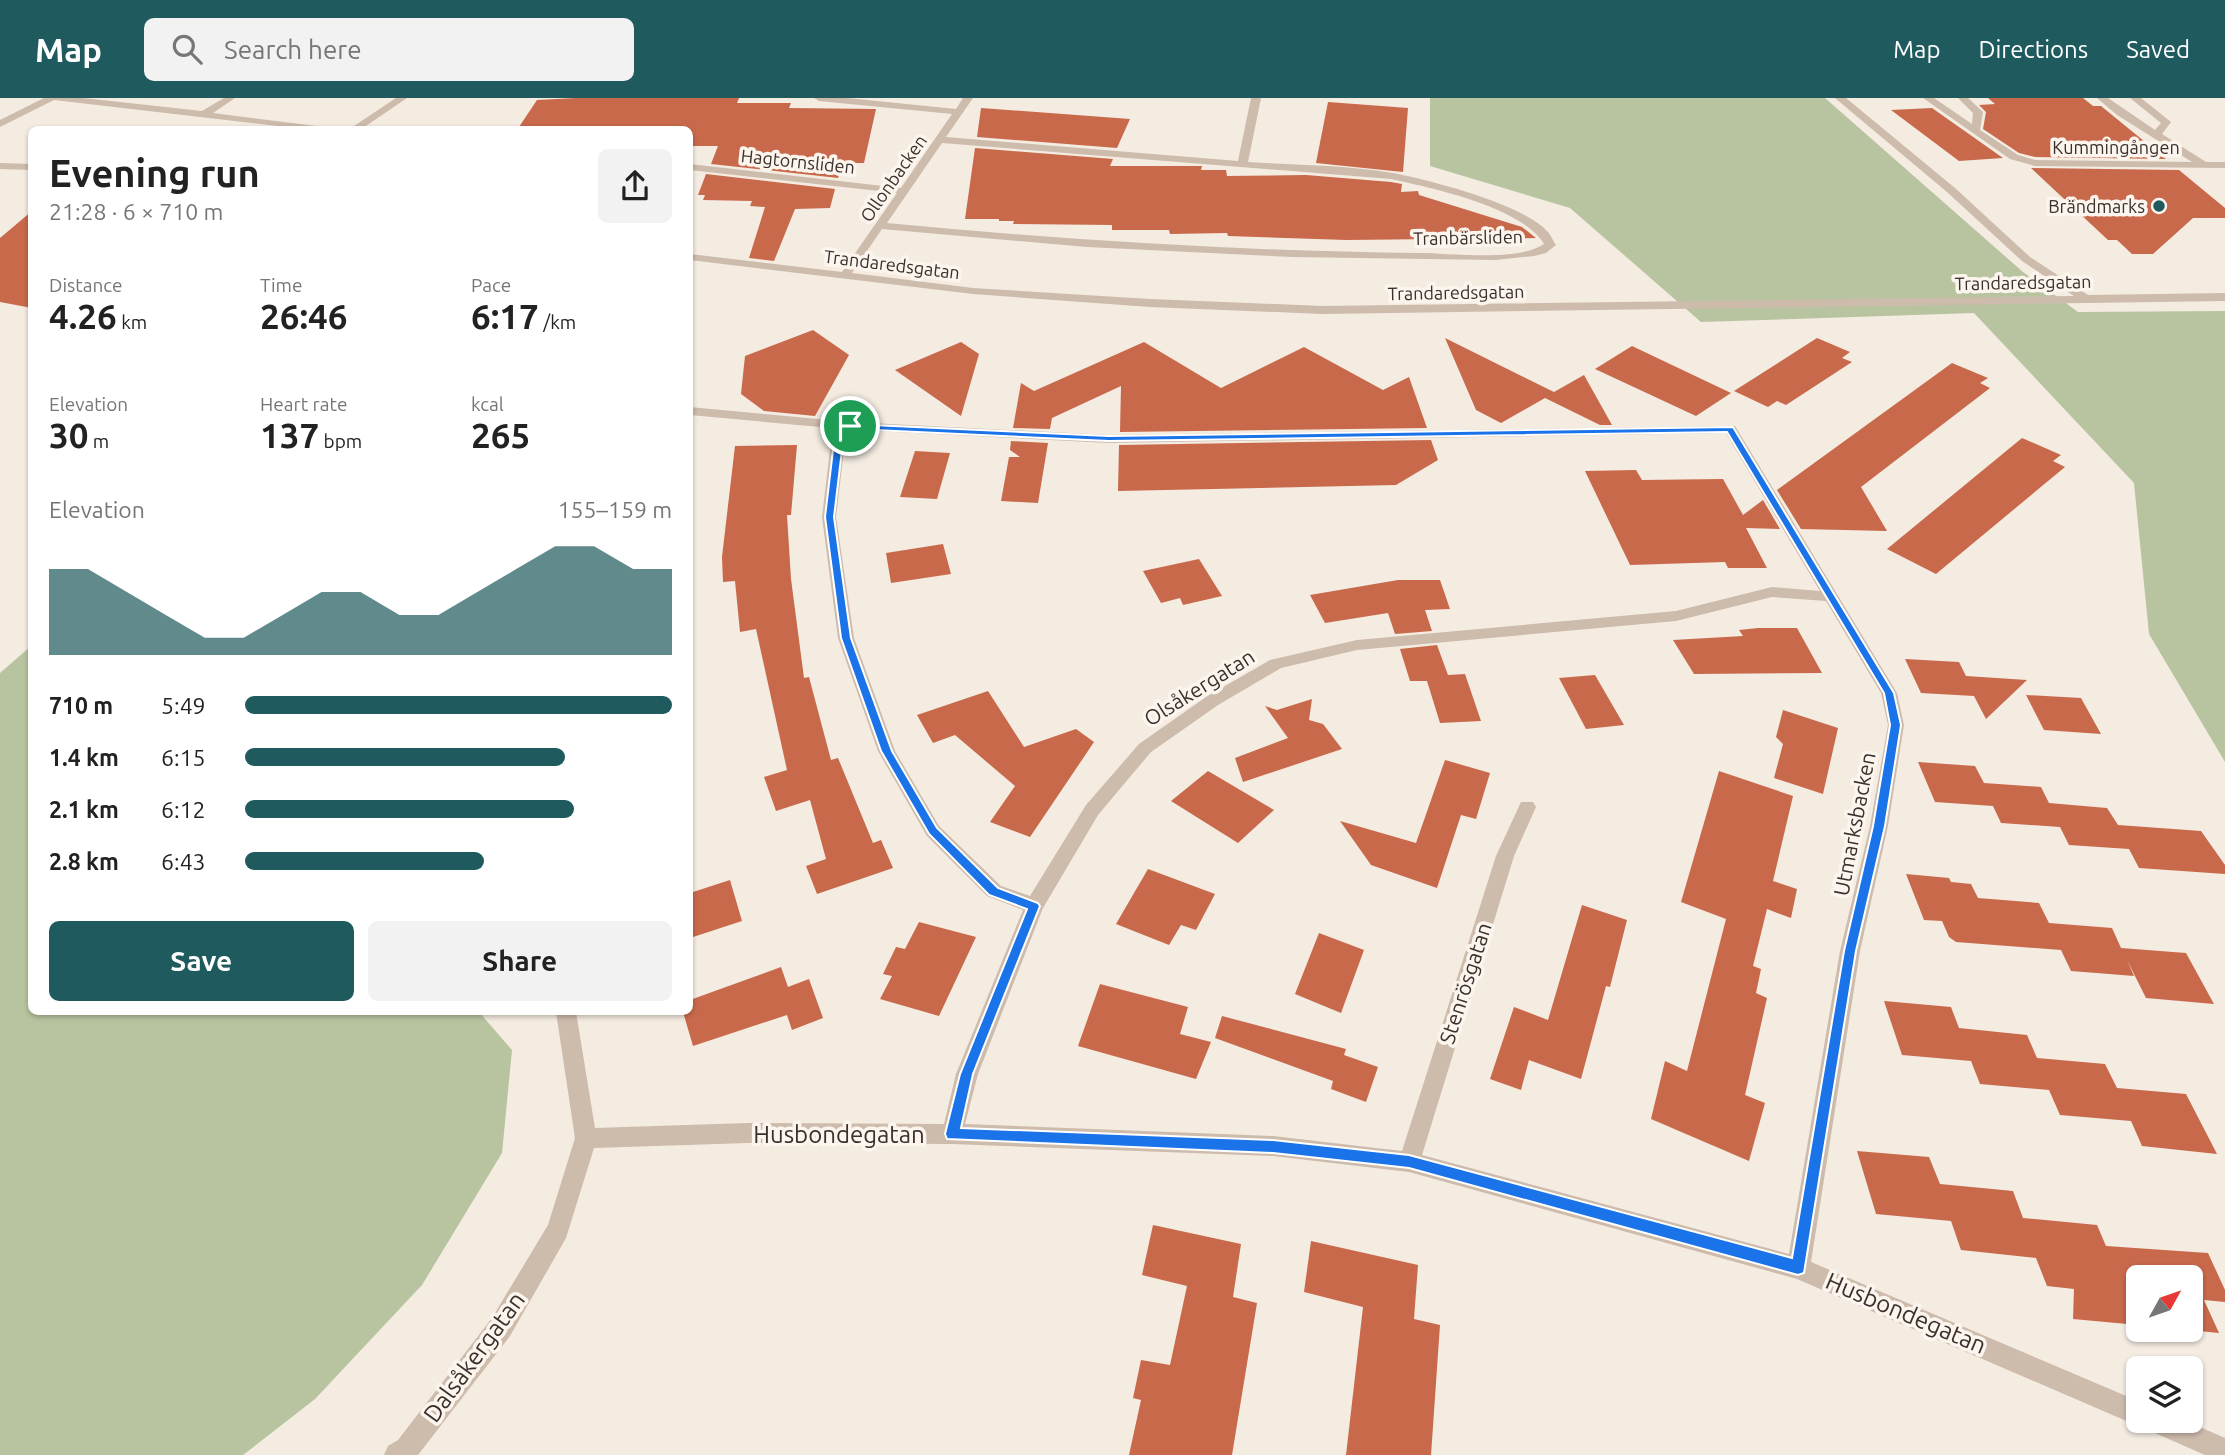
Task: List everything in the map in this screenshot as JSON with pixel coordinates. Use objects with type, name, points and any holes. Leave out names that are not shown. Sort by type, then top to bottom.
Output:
[{"type":"street","points":[[0,124],[51,98]]},
{"type":"street","points":[[58,98],[311,126]]},
{"type":"street","points":[[206,113],[230,98]]},
{"type":"street","points":[[359,126],[402,98]]},
{"type":"street","points":[[819,98],[959,112]]},
{"type":"street","name":"Ollonbacken","points":[[844,276],[942,139],[968,98]]},
{"type":"street","points":[[1243,162],[1256,98]]},
{"type":"street","points":[[1840,98],[1951,190],[2026,259],[2084,298]]},
{"type":"street","name":"Kummingången","points":[[1928,98],[2014,157],[2035,163],[2057,166],[2225,165]]},
{"type":"street","points":[[1962,98],[1978,112],[1976,129]]},
{"type":"street","points":[[2102,98],[2120,113],[2203,164]]},
{"type":"street","points":[[2135,98],[2166,122],[2156,135]]},
{"type":"street","name":"Tranbärsliden","points":[[881,226],[1037,242],[1262,254],[1507,256],[1540,252],[1550,245],[1546,235],[1523,220],[1445,188],[1369,173],[942,139]]},
{"type":"street","points":[[0,166],[28,167]]},
{"type":"street","name":"Hagtornsliden","points":[[693,167],[903,191]]},
{"type":"street","name":"Trandaredsgatan","points":[[693,257],[973,291],[1323,310],[2225,297]]},
{"type":"street","points":[[693,411],[850,426],[837,450],[829,517],[846,638],[887,751],[933,831],[994,891],[1034,906]]},
{"type":"street","name":"Utmarksbacken","points":[[850,426],[1109,439],[1730,429],[1889,693],[1896,725],[1879,826],[1850,951],[1798,1268]]},
{"type":"street","name":"Olsåkergatan","points":[[952,1134],[967,1074],[1034,906],[1092,810],[1145,748],[1212,701],[1276,664],[1357,645],[1676,616],[1772,592],[1833,597]]},
{"type":"street","name":"Stenrösgatan","points":[[1409,1161],[1505,856],[1527,807]]},
{"type":"street","name":"Dalsåkergatan","points":[[406,1453],[501,1327],[558,1230],[586,1138],[566,1015]]},
{"type":"street","name":"Husbondegatan","points":[[586,1138],[748,1133],[952,1134],[1273,1146],[1409,1161],[1798,1268],[2126,1408]]},
{"type":"street","points":[[2184,1433],[2225,1451]]},
{"type":"green space","points":[[1430,98],[1825,98],[2023,272],[2078,312],[2225,311],[2225,762],[2149,634],[2134,483],[1974,313],[1701,322],[1570,208],[1430,166]]},
{"type":"green space","points":[[28,649],[28,1015],[482,1015],[512,1050],[502,1153],[422,1285],[315,1399],[243,1455],[0,1455],[0,673]]},
{"type":"building","points":[[739,98],[737,103],[791,103],[789,108],[876,109],[864,163],[843,163],[838,178],[711,164],[718,146],[693,146],[693,126],[520,126],[537,100]]},
{"type":"building","points":[[1988,98],[2083,98],[2093,106],[2101,106],[2166,159],[2035,157],[2019,153],[1983,129],[1986,112],[1979,105],[1995,104]]},
{"type":"building","points":[[1328,102],[1408,108],[1403,172],[1316,163]]},
{"type":"building","points":[[981,108],[1130,119],[1117,148],[977,137]]},
{"type":"building","points":[[1932,108],[2003,158],[1959,161],[1891,110]]},
{"type":"building","points":[[975,148],[1113,159],[1110,166],[1202,166],[1201,170],[1226,170],[1227,176],[1306,175],[1391,182],[1402,184],[1401,192],[1418,191],[1419,195],[1522,227],[1536,238],[1347,240],[1228,236],[1227,233],[1170,234],[1169,230],[1112,230],[1112,225],[1013,224],[1014,221],[999,219],[965,219]]},
{"type":"building","points":[[2031,168],[2179,170],[2225,208],[2225,218],[2193,218],[2153,254],[2132,254],[2117,240],[2108,240]]},
{"type":"building","points":[[706,174],[835,189],[830,208],[795,209],[774,261],[749,258],[765,207],[750,206],[752,201],[703,200],[705,195],[698,195]]},
{"type":"building","points":[[28,214],[28,307],[0,302],[0,238]]},
{"type":"building","points":[[813,330],[849,355],[815,416],[764,411],[741,394],[745,356]]},
{"type":"building","points":[[1445,338],[1554,392],[1584,375],[1612,425],[1600,425],[1545,398],[1501,423],[1476,410]]},
{"type":"building","points":[[1817,338],[1850,352],[1842,358],[1852,362],[1786,405],[1777,401],[1768,407],[1734,391]]},
{"type":"building","points":[[961,342],[979,354],[961,416],[895,370]]},
{"type":"building","points":[[1144,342],[1221,388],[1304,347],[1383,390],[1409,377],[1427,428],[1120,432],[1121,386],[1052,418],[1050,429],[1013,428],[1021,383],[1034,391]]},
{"type":"building","points":[[1632,346],[1731,393],[1696,416],[1595,369]]},
{"type":"building","points":[[1952,363],[1988,378],[1980,383],[1990,388],[1861,487],[1887,531],[1801,529],[1777,490]]},
{"type":"building","points":[[2022,438],[2061,455],[2053,461],[2065,467],[1936,574],[1887,549]]},
{"type":"building","points":[[1431,440],[1438,460],[1396,485],[1118,491],[1119,445]]},
{"type":"building","points":[[1011,441],[1048,443],[1038,503],[1001,501],[1009,457],[1020,457],[1010,450]]},
{"type":"building","points":[[797,445],[791,515],[787,515],[791,579],[804,678],[809,677],[831,760],[838,758],[873,843],[881,840],[893,868],[817,894],[806,866],[826,859],[810,800],[776,811],[764,777],[787,770],[756,629],[740,632],[735,581],[723,582],[722,557],[735,446]]},
{"type":"building","points":[[915,451],[950,453],[937,499],[900,497]]},
{"type":"building","points":[[1636,470],[1642,480],[1723,479],[1743,515],[1763,500],[1780,529],[1746,528],[1767,568],[1728,568],[1725,562],[1630,565],[1585,471]]},
{"type":"building","points":[[943,544],[951,574],[891,583],[886,553]]},
{"type":"building","points":[[1199,559],[1222,596],[1183,605],[1180,598],[1161,603],[1143,571]]},
{"type":"building","points":[[1398,580],[1440,580],[1450,609],[1425,610],[1432,631],[1395,634],[1388,613],[1325,623],[1310,595]]},
{"type":"building","points":[[1797,628],[1822,673],[1694,674],[1673,640],[1743,636],[1739,630]]},
{"type":"building","points":[[1437,645],[1448,675],[1465,674],[1481,721],[1440,723],[1427,681],[1410,681],[1400,649]]},
{"type":"building","points":[[1905,659],[1959,662],[1966,676],[2027,680],[1986,719],[1974,696],[1921,693]]},
{"type":"building","points":[[1595,675],[1624,725],[1586,729],[1559,678]]},
{"type":"building","points":[[988,691],[1024,747],[1076,729],[1094,742],[1030,837],[990,822],[1015,786],[955,735],[933,743],[917,715]]},
{"type":"building","points":[[2026,695],[2081,698],[2101,734],[2044,730]]},
{"type":"building","points":[[1312,699],[1309,720],[1323,724],[1342,749],[1243,782],[1235,758],[1288,738],[1265,706],[1277,710]]},
{"type":"building","points":[[1783,710],[1838,728],[1823,794],[1774,778],[1783,744],[1776,737]]},
{"type":"building","points":[[1445,760],[1490,773],[1476,819],[1461,815],[1437,888],[1371,865],[1340,821],[1416,843]]},
{"type":"building","points":[[1918,762],[1975,766],[1984,783],[2041,787],[2049,803],[2107,808],[2118,825],[2201,831],[2225,865],[2225,874],[2139,868],[2129,849],[2069,845],[2060,827],[2001,823],[1993,806],[1935,802]]},
{"type":"building","points":[[1208,771],[1274,810],[1238,843],[1171,801]]},
{"type":"building","points":[[1719,771],[1793,796],[1773,881],[1797,889],[1791,918],[1767,909],[1753,966],[1761,969],[1756,993],[1767,998],[1745,1095],[1765,1103],[1749,1161],[1651,1119],[1665,1061],[1687,1071],[1726,919],[1681,902]]},
{"type":"building","points":[[1148,869],[1215,894],[1196,930],[1181,925],[1169,945],[1116,924]]},
{"type":"building","points":[[1906,874],[1949,878],[1951,882],[1971,884],[1978,898],[2039,903],[2049,923],[2112,928],[2121,948],[2186,953],[2214,1004],[2146,998],[2127,960],[2134,976],[2071,971],[2061,950],[1956,942],[1949,937],[1942,921],[1924,920]]},
{"type":"building","points":[[730,880],[742,921],[693,937],[693,892]]},
{"type":"building","points":[[1582,905],[1627,920],[1610,987],[1606,986],[1581,1079],[1529,1060],[1521,1090],[1490,1079],[1514,1007],[1548,1020]]},
{"type":"building","points":[[919,922],[976,937],[939,1016],[880,999],[892,976],[883,974],[896,947],[905,949]]},
{"type":"building","points":[[1319,933],[1364,950],[1341,1013],[1295,994]]},
{"type":"building","points":[[781,967],[788,987],[809,979],[823,1018],[792,1030],[787,1015],[693,1046],[684,1015],[693,1015],[693,999]]},
{"type":"building","points":[[1100,984],[1188,1007],[1180,1034],[1211,1042],[1196,1079],[1078,1046]]},
{"type":"building","points":[[1884,1001],[1951,1007],[1959,1028],[2027,1035],[2037,1058],[2105,1064],[2117,1088],[2186,1094],[2217,1154],[2142,1146],[2131,1121],[2060,1115],[2049,1090],[1980,1084],[1971,1061],[1902,1055]]},
{"type":"building","points":[[1222,1016],[1346,1049],[1344,1055],[1378,1067],[1366,1102],[1331,1089],[1333,1081],[1215,1038]]},
{"type":"building","points":[[1857,1151],[1929,1157],[1940,1184],[2013,1191],[2023,1218],[2097,1225],[2106,1246],[2208,1253],[2225,1290],[2225,1302],[2204,1300],[2219,1333],[2203,1331],[2203,1265],[2126,1265],[2126,1324],[2073,1319],[2074,1289],[2047,1286],[2036,1258],[1961,1250],[1951,1221],[1876,1214]]},
{"type":"building","points":[[1153,1225],[1241,1244],[1233,1297],[1257,1303],[1232,1455],[1129,1455],[1141,1400],[1133,1398],[1141,1360],[1170,1365],[1187,1286],[1142,1275]]},
{"type":"building","points":[[1311,1241],[1418,1265],[1414,1319],[1440,1325],[1431,1455],[1346,1455],[1363,1307],[1304,1292]]},
{"type":"place","name":"Brändmarks","points":[[2159,206]]},
{"type":"route","points":[[850,426],[1109,439],[1730,429],[1889,693],[1896,725],[1879,826],[1850,951],[1798,1268],[1409,1161],[1273,1146],[952,1134],[967,1074],[1034,906],[994,891],[933,831],[887,751],[846,638],[829,517],[837,450],[850,426]]}]
